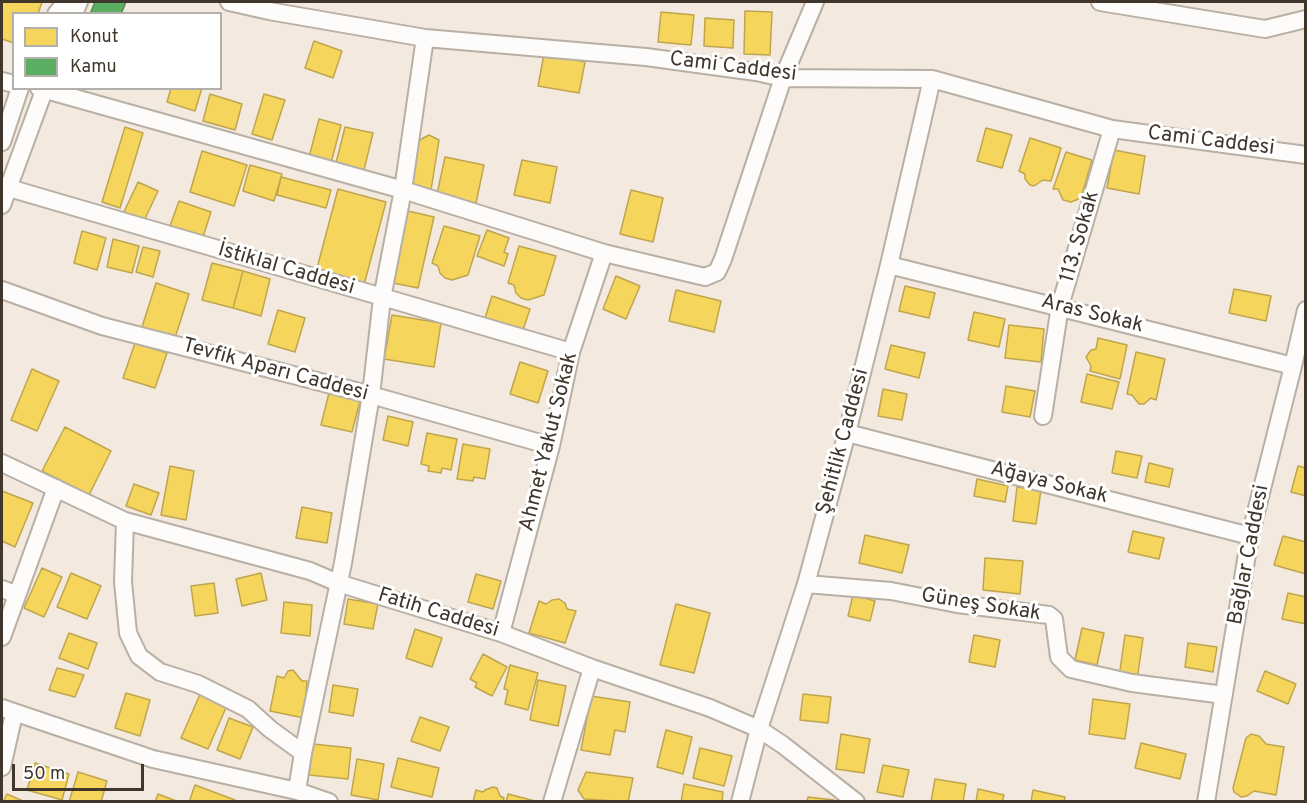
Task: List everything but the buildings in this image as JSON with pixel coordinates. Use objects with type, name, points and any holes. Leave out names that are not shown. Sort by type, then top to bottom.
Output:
[{"type":"street","name":"Cami Caddesi","points":[[229,2],[425,38],[646,57],[756,72],[783,78],[932,79],[1112,129],[1305,155]]},
{"type":"street","points":[[47,90],[403,190],[604,253],[705,277],[717,272],[723,259],[783,78],[815,2]]},
{"type":"street","points":[[1100,2],[1265,29],[1305,19]]},
{"type":"street","points":[[297,791],[338,583],[371,395],[382,298],[403,190],[425,38]]},
{"type":"street","name":"Şehitlik Caddesi","points":[[740,801],[759,729],[806,584],[847,433],[932,79]]},
{"type":"street","points":[[2,142],[19,90]]},
{"type":"street","points":[[2,205],[5,187],[43,90]]},
{"type":"street","name":"113. Sokak","points":[[1043,416],[1060,306],[1112,129]]},
{"type":"street","name":"İstiklal Caddesi","points":[[5,187],[571,352]]},
{"type":"street","name":"Ahmet Yakut Sokak","points":[[501,633],[551,446],[571,352],[604,253]]},
{"type":"street","name":"Aras Sokak","points":[[889,265],[1293,366]]},
{"type":"street","name":"Tevfik Aparı Caddesi","points":[[2,290],[102,326],[371,395],[551,446]]},
{"type":"street","name":"Bağlar Caddesi","points":[[1206,801],[1250,536],[1305,310]]},
{"type":"street","name":"Ağaya Sokak","points":[[847,433],[1250,536]]},
{"type":"street","name":"Fatih Caddesi","points":[[2,463],[125,521],[310,571],[338,583],[501,633],[592,668],[710,708],[759,729],[856,801]]},
{"type":"street","points":[[2,637],[9,592],[56,489]]},
{"type":"street","points":[[125,521],[123,582],[128,633],[139,656],[160,672],[198,684],[248,710],[303,753]]},
{"type":"street","name":"Güneş Sokak","points":[[806,584],[891,591],[957,604],[1049,615],[1053,620],[1059,657],[1071,669],[1132,683],[1224,695]]},
{"type":"street","points":[[552,801],[592,668]]},
{"type":"street","points":[[2,767],[8,711],[153,759],[297,791],[329,801]]}]
